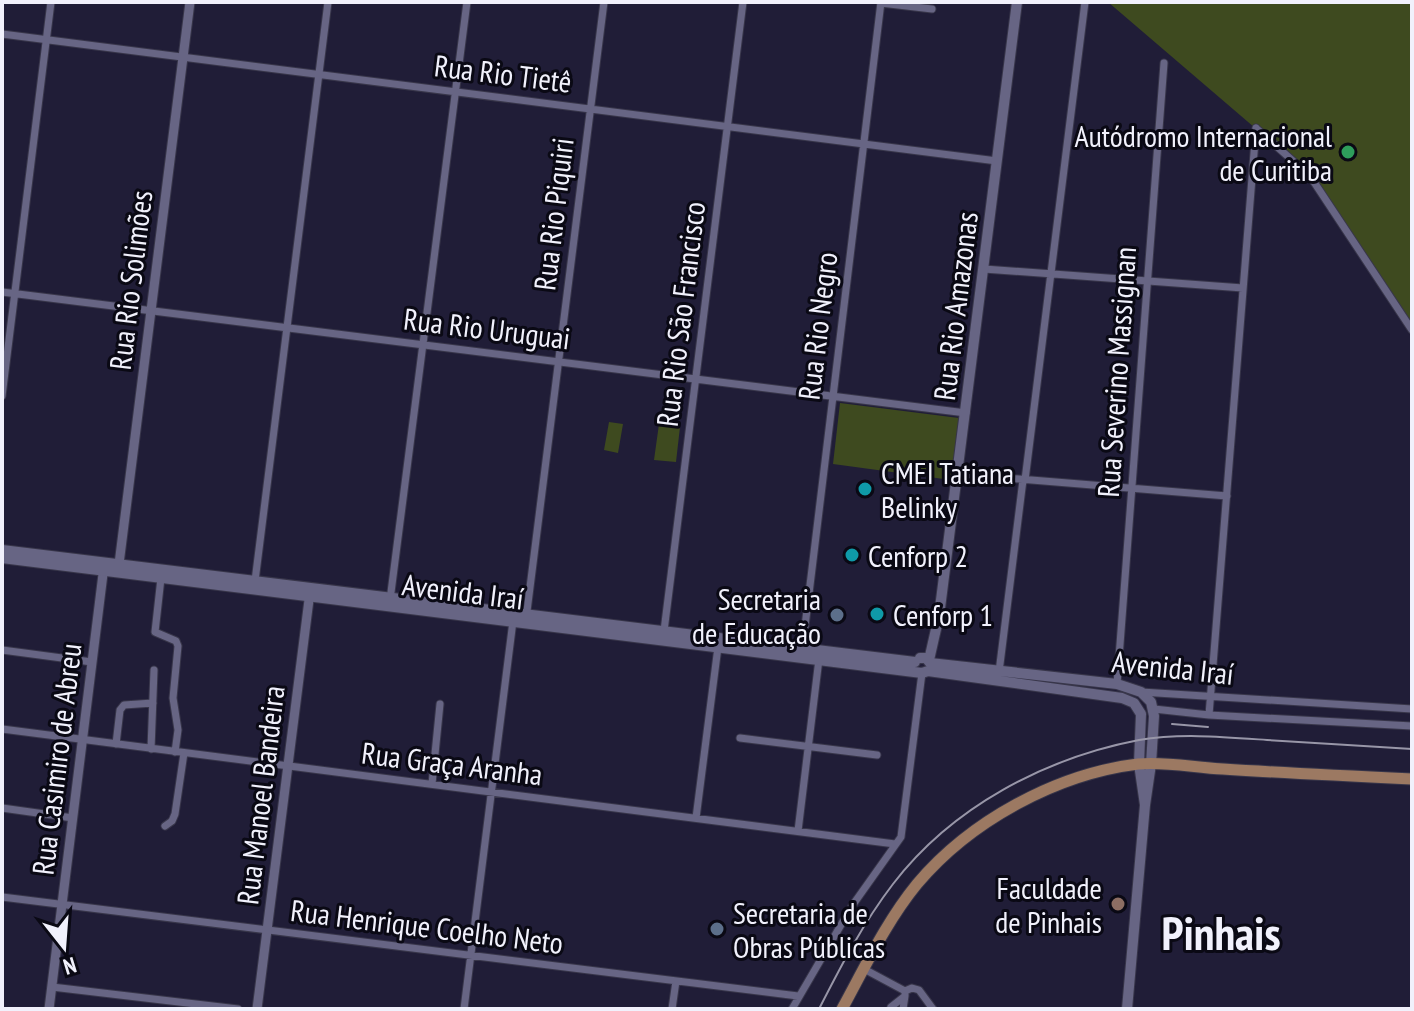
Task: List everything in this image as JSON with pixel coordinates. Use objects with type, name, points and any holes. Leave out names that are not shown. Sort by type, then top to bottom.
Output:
[{"type":"main road","name":"Rua Rio Amazonas","points":[[923,666],[939,616],[1017,2]]},
{"type":"main road","name":"Avenida Iraí","points":[[3,553],[104,566],[161,578],[289,589],[647,634],[718,647],[923,666],[1122,698],[1134,703],[1141,714],[1145,764]]},
{"type":"main road","name":"Avenida Iraí","points":[[104,566],[119,564],[255,581],[289,589]]},
{"type":"main road","name":"Avenida Iraí","points":[[409,604],[513,621],[526,619]]},
{"type":"main road","points":[[939,616],[937,649],[939,656],[949,665]]},
{"type":"main road","name":"Avenida Iraí","points":[[647,634],[664,631],[801,653],[819,659],[949,665],[1117,684],[1141,692]]},
{"type":"main road","points":[[1127,1009],[1145,805],[1145,764],[1154,709],[1141,692]]},
{"type":"main road","points":[[842,1009],[897,911],[918,883],[969,835],[1004,811],[1055,787],[1093,774],[1145,764],[1412,779]]},
{"type":"street","points":[[2,396],[51,2]]},
{"type":"street","name":"Rua Rio Solimões","points":[[119,564],[190,2]]},
{"type":"street","points":[[255,581],[328,2]]},
{"type":"street","points":[[390,602],[467,2]]},
{"type":"street","name":"Rua Rio Piquiri","points":[[526,619],[604,2]]},
{"type":"street","name":"Rua Rio São Francisco","points":[[664,631],[743,2]]},
{"type":"street","points":[[999,672],[1085,2]]},
{"type":"street","points":[[881,3],[932,9]]},
{"type":"street","name":"Rua Rio Negro","points":[[801,653],[881,3]]},
{"type":"street","name":"Rua Rio Tietê","points":[[2,34],[997,161]]},
{"type":"street","name":"Rua Severino Massignan","points":[[1117,684],[1164,63]]},
{"type":"street","points":[[1209,715],[1256,128],[1310,176],[1412,330]]},
{"type":"street","points":[[984,269],[1243,288]]},
{"type":"street","name":"Rua Rio Uruguai","points":[[2,292],[966,413]]},
{"type":"street","points":[[958,474],[1227,496]]},
{"type":"street","name":"Rua Casimiro de Abreu","points":[[49,1009],[104,566]]},
{"type":"street","points":[[161,578],[155,632],[176,641],[178,646],[173,698],[179,752],[175,814],[165,826]]},
{"type":"street","name":"Rua Manoel Bandeira","points":[[257,1009],[310,592]]},
{"type":"street","points":[[464,1009],[513,621]]},
{"type":"street","points":[[696,818],[718,647]]},
{"type":"street","points":[[2,650],[92,662]]},
{"type":"street","points":[[798,831],[819,659]]},
{"type":"street","points":[[792,1009],[852,906],[901,837],[923,666]]},
{"type":"street","points":[[151,749],[154,670]]},
{"type":"street","name":"Avenida Iraí","points":[[1141,692],[1412,709]]},
{"type":"street","points":[[116,744],[120,710],[124,705],[153,703]]},
{"type":"street","points":[[432,784],[440,704]]},
{"type":"street","name":"Avenida Iraí","points":[[1154,709],[1412,726]]},
{"type":"street","name":"Rua Graça Aranha","points":[[2,729],[140,750],[179,752],[895,844]]},
{"type":"street","points":[[740,738],[877,755]]},
{"type":"street","points":[[2,808],[73,818]]},
{"type":"street","name":"Rua Henrique Coelho Neto","points":[[2,897],[798,996]]},
{"type":"street","points":[[864,969],[905,994]]},
{"type":"street","points":[[672,1009],[676,981]]},
{"type":"street","points":[[52,987],[238,1009]]},
{"type":"street","points":[[891,1007],[912,988],[919,990],[933,1009]]},
{"type":"street","points":[[903,1009],[905,994]]},
{"type":"green space","name":"Autódromo Internacional de Curitiba","points":[[1108,2],[1412,2],[1412,330],[1310,175]]},
{"type":"green space","points":[[840,403],[959,418],[951,480],[833,464]]},
{"type":"green space","points":[[609,422],[623,424],[618,453],[604,450]]},
{"type":"green space","points":[[659,424],[680,427],[676,462],[654,460]]},
{"type":"railway","points":[[1172,724],[1208,727]]},
{"type":"railway","points":[[819,1009],[872,914],[917,856],[972,809],[1035,773],[1104,748],[1170,737],[1219,737],[1412,749]]},
{"type":"place","name":"Autódromo Internacional de Curitiba","points":[[1348,152]]},
{"type":"place","name":"CMEI Tatiana Belinky","points":[[865,489]]},
{"type":"place","name":"Cenforp 2","points":[[852,555]]},
{"type":"place","name":"Cenforp 1","points":[[877,614]]},
{"type":"place","name":"Secretaria de Educação","points":[[837,615]]},
{"type":"place","name":"Faculdade de Pinhais","points":[[1118,904]]},
{"type":"place","name":"Secretaria de Obras Públicas","points":[[717,929]]},
{"type":"district","name":"Pinhais","points":[[1221,933]]}]
